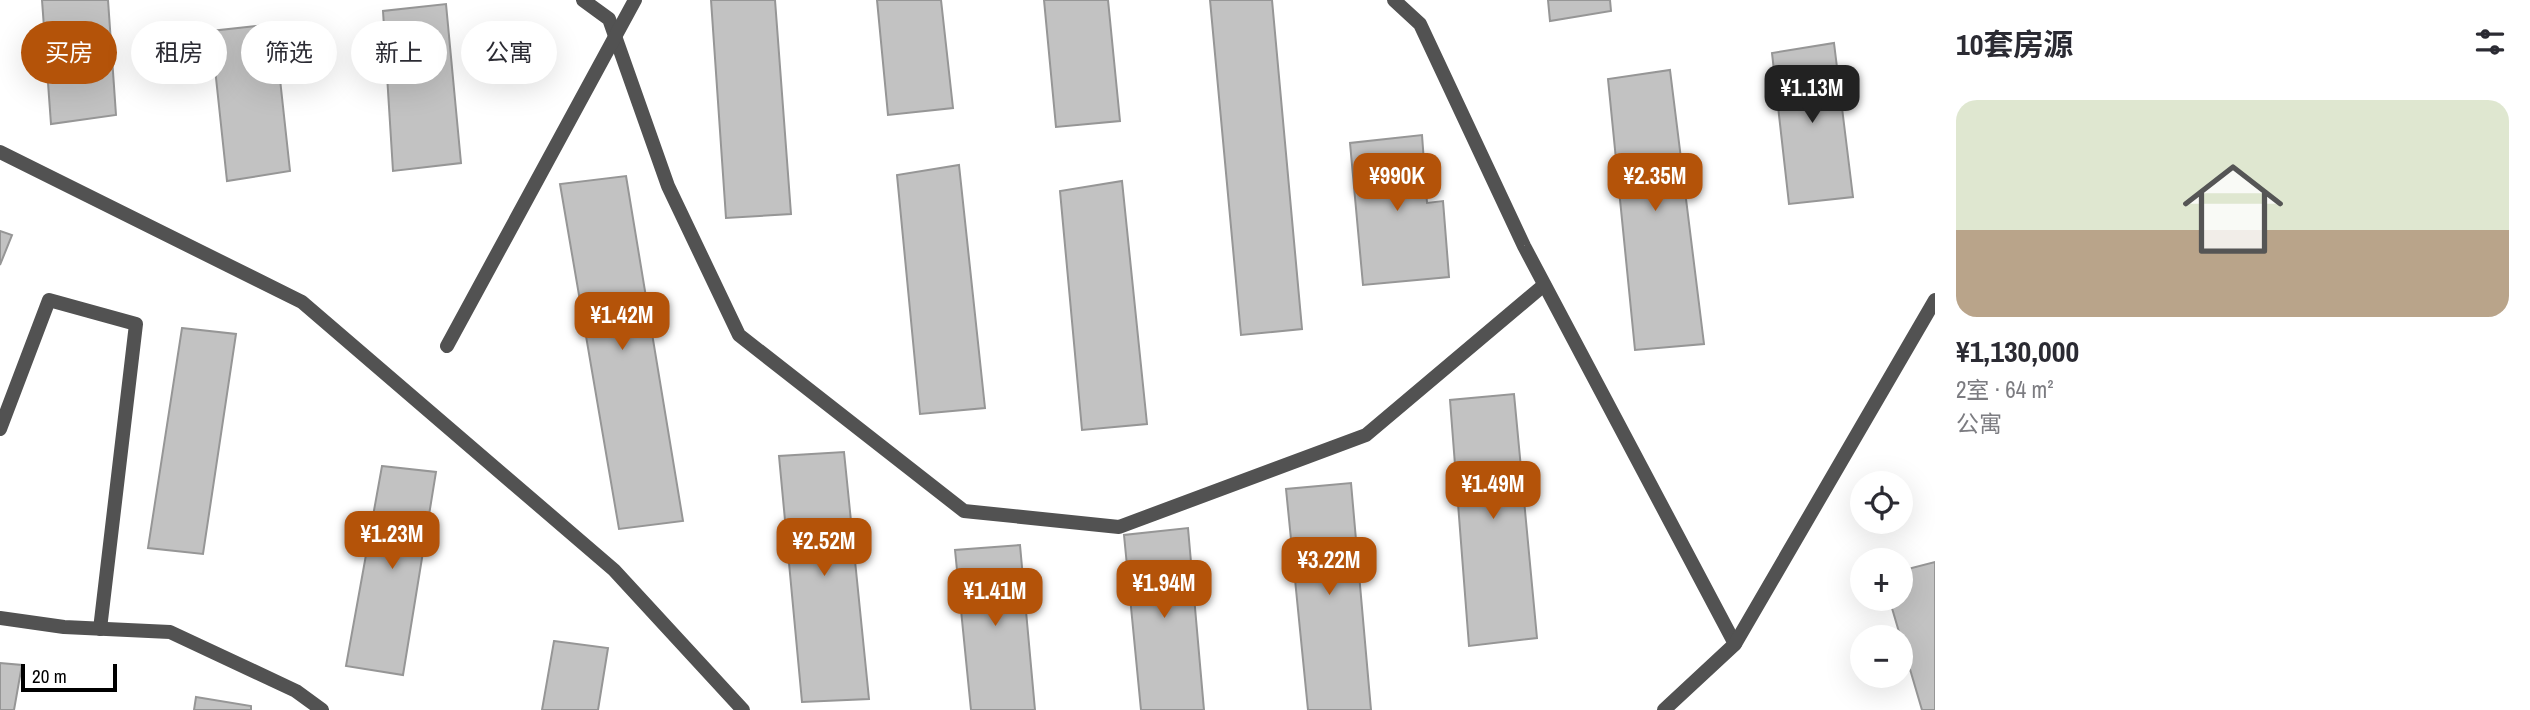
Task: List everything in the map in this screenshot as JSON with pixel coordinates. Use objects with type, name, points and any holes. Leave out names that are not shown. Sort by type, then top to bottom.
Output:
[{"type":"street","points":[[583,0],[609,19],[668,186],[739,334],[964,511],[1119,527],[1366,435],[1544,285]]},
{"type":"street","points":[[447,346],[635,0]]},
{"type":"street","points":[[1394,0],[1420,24],[1544,285],[1734,644]]},
{"type":"street","points":[[0,152],[302,302],[614,570],[743,710]]},
{"type":"street","points":[[0,429],[49,300],[135,324],[100,629]]},
{"type":"street","points":[[1664,710],[1734,644],[1935,300]]},
{"type":"street","points":[[0,618],[64,628],[170,632],[296,691],[322,710]]},
{"type":"building","points":[[42,0],[108,0],[109,21],[44,21]]},
{"type":"building","points":[[711,0],[775,0],[791,214],[726,218]]},
{"type":"building","points":[[877,0],[941,0],[953,108],[888,115]]},
{"type":"building","points":[[1044,0],[1108,0],[1120,121],[1056,127]]},
{"type":"building","points":[[1210,0],[1272,0],[1302,329],[1241,335]]},
{"type":"building","points":[[1548,0],[1610,0],[1611,11],[1550,21]]},
{"type":"building","points":[[446,4],[461,163],[393,171],[388,84],[447,84],[447,21],[384,21],[383,11]]},
{"type":"building","points":[[241,28],[241,84],[281,84],[290,171],[227,181],[217,84],[227,84],[227,29]]},
{"type":"building","points":[[1834,43],[1853,197],[1789,204],[1772,53]]},
{"type":"building","points":[[1670,70],[1704,344],[1635,350],[1608,79]]},
{"type":"building","points":[[48,84],[114,84],[116,115],[51,124]]},
{"type":"building","points":[[1422,135],[1427,203],[1443,201],[1449,277],[1363,285],[1350,143]]},
{"type":"building","points":[[959,165],[985,408],[920,414],[897,175]]},
{"type":"building","points":[[626,176],[683,521],[619,529],[560,184]]},
{"type":"building","points":[[1122,181],[1147,424],[1082,430],[1060,191]]},
{"type":"building","points":[[0,231],[12,235],[0,265]]},
{"type":"building","points":[[182,328],[236,334],[203,554],[148,548]]},
{"type":"building","points":[[1514,394],[1537,638],[1469,646],[1450,400]]},
{"type":"building","points":[[844,452],[869,699],[802,702],[779,456]]},
{"type":"building","points":[[382,466],[436,472],[403,675],[346,666]]},
{"type":"building","points":[[1351,483],[1371,710],[1308,710],[1286,489]]},
{"type":"building","points":[[1188,528],[1204,710],[1141,710],[1124,535]]},
{"type":"building","points":[[1020,545],[1035,710],[971,710],[955,550]]},
{"type":"building","points":[[1935,562],[1935,710],[1922,710],[1913,679],[1913,625],[1897,625],[1893,611],[1913,611],[1913,568]]},
{"type":"building","points":[[554,641],[608,648],[598,710],[542,710]]},
{"type":"building","points":[[0,663],[22,665],[14,710],[0,710]]},
{"type":"building","points":[[196,697],[251,706],[251,710],[194,710]]}]
